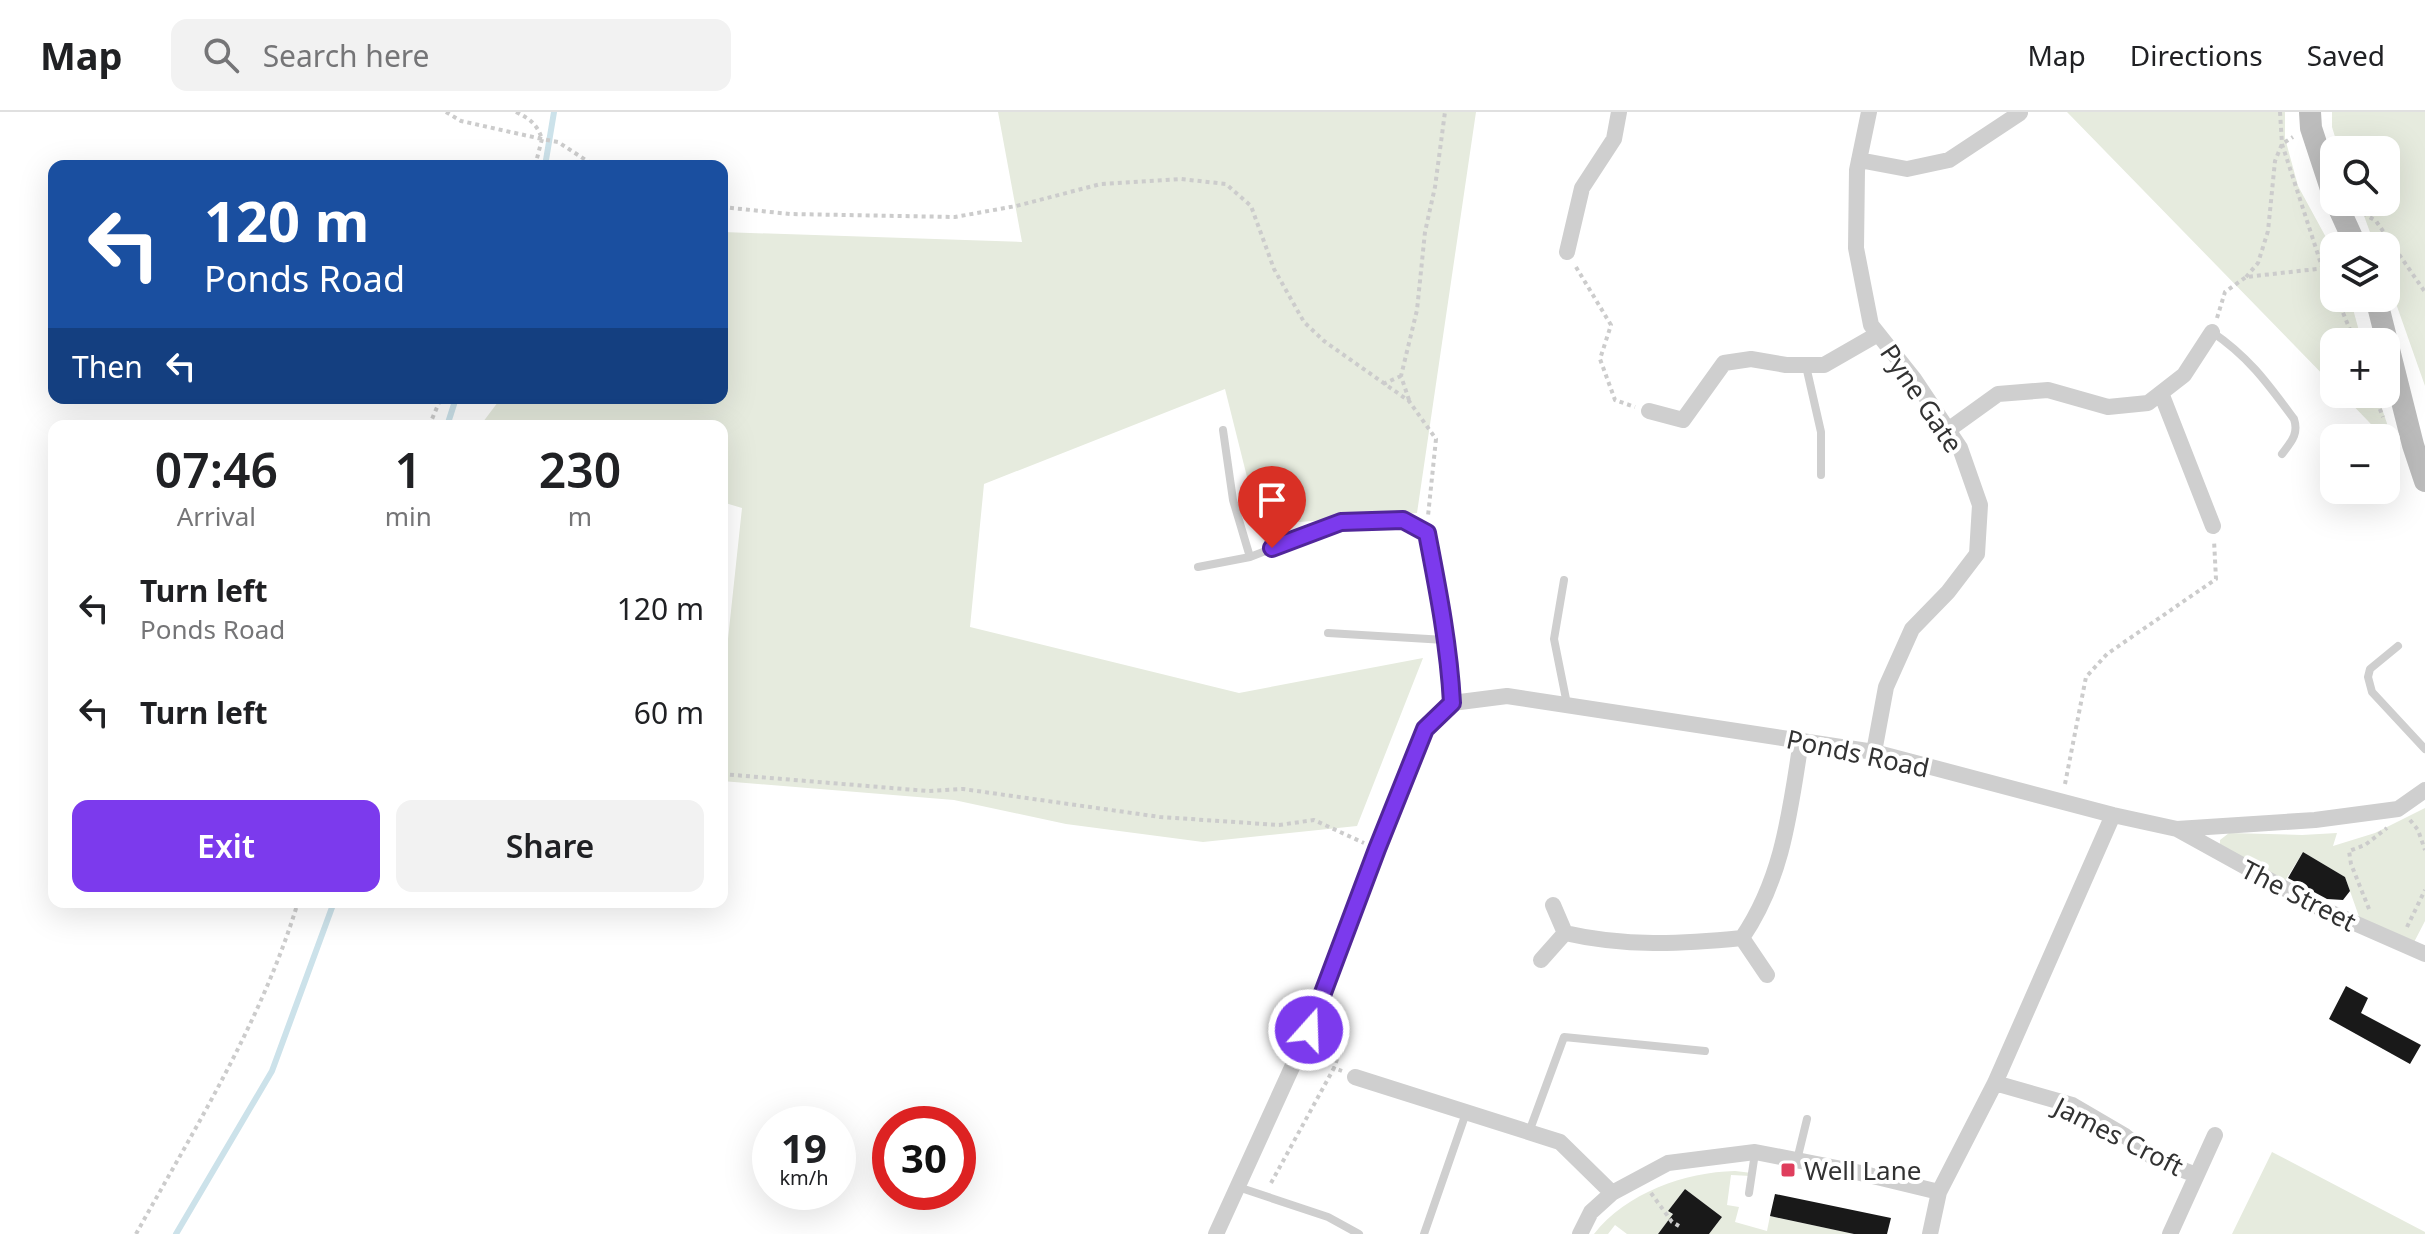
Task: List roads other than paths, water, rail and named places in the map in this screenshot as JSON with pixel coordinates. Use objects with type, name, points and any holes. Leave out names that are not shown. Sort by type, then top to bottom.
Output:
[{"type":"main road","points":[[2310,120],[2320,146]]},
{"type":"main road","points":[[2380,312],[2425,481]]},
{"type":"street","points":[[1567,252],[1582,188],[1614,139],[1619,112]]},
{"type":"street","name":"Pyne Gate","points":[[1869,112],[1859,160],[1856,248],[1871,325],[1914,379],[1960,448],[1980,505],[1977,554],[1948,592],[1912,629],[1886,687],[1874,752]]},
{"type":"street","points":[[1859,160],[1907,169],[1949,160],[2020,113]]},
{"type":"street","points":[[1948,430],[1998,394],[2048,390],[2108,407],[2148,403],[2184,375],[2212,332]]},
{"type":"street","points":[[1649,411],[1683,420],[1724,363],[1751,359],[1786,365],[1824,365],[1878,334]]},
{"type":"street","points":[[2161,393],[2213,526]]},
{"type":"street","points":[[1216,1234],[1311,1024],[1425,729],[1452,703],[1446,640],[1427,533]]},
{"type":"street","name":"Ponds Road","points":[[1452,703],[1507,696],[1874,752],[2177,829],[2315,820],[2398,809],[2425,790]]},
{"type":"street","points":[[1565,933],[1598,941],[1675,945],[1742,938],[1761,911],[1786,837],[1801,741]]},
{"type":"street","points":[[1930,1234],[1939,1192],[1995,1083],[2113,815]]},
{"type":"street","name":"The Street","points":[[2177,829],[2318,907],[2425,954]]},
{"type":"street","points":[[1553,905],[1565,933]]},
{"type":"street","points":[[1541,960],[1565,933]]},
{"type":"street","points":[[1742,938],[1767,975]]},
{"type":"street","points":[[1355,1077],[1560,1142],[1612,1193]]},
{"type":"street","name":"James Croft","points":[[1995,1083],[2072,1105],[2125,1136],[2155,1159],[2196,1175]]},
{"type":"street","name":"James Croft","points":[[2170,1234],[2215,1135]]},
{"type":"street","points":[[1580,1234],[1591,1212],[1612,1193],[1668,1163],[1755,1152],[1939,1192]]},
{"type":"lane","points":[[2212,332],[2241,353],[2294,419],[2297,427],[2295,435],[2282,454]]},
{"type":"lane","points":[[1806,365],[1821,432],[1821,475]]},
{"type":"lane","points":[[1223,430],[1233,500],[1250,557]]},
{"type":"lane","points":[[1198,567],[1250,557],[1341,522],[1403,520],[1427,533]]},
{"type":"lane","points":[[1564,580],[1554,639],[1567,705]]},
{"type":"lane","points":[[1328,633],[1446,640]]},
{"type":"lane","points":[[2398,646],[2370,669],[2369,685],[2425,749]]},
{"type":"lane","points":[[1529,1132],[1564,1037],[1705,1051]]},
{"type":"lane","points":[[1424,1234],[1466,1112]]},
{"type":"lane","points":[[1797,1160],[1807,1119]]},
{"type":"lane","points":[[1749,1193],[1755,1152]]},
{"type":"lane","points":[[1238,1187],[1328,1217],[1359,1234]]},
{"type":"waterway","points":[[546,160],[554,112]]},
{"type":"waterway","points":[[449,420],[454,404]]},
{"type":"waterway","points":[[176,1234],[272,1071],[332,908]]},
{"type":"place","name":"Well Lane","points":[[1788,1170]]}]
